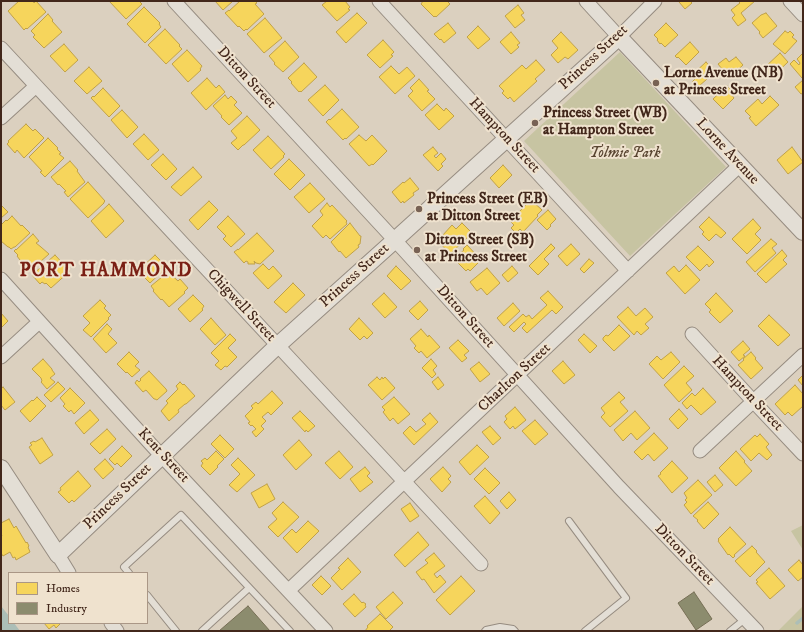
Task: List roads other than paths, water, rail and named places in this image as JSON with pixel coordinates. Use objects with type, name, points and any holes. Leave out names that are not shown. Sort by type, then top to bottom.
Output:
[{"type":"street","name":"Ditton Street","points":[[174,1],[395,240],[619,487],[757,631]]},
{"type":"street","name":"Hampton Street","points":[[379,1],[628,271]]},
{"type":"street","name":"Lorne Avenue","points":[[586,1],[803,232]]},
{"type":"street","name":"Princess Street","points":[[58,555],[277,346],[619,36],[655,1]]},
{"type":"street","points":[[790,1],[803,15]]},
{"type":"street","name":"Chigwell Street","points":[[1,48],[481,564]]},
{"type":"street","points":[[1,118],[36,86]]},
{"type":"street","name":"Charlton Street","points":[[289,590],[740,166]]},
{"type":"street","name":"Kent Street","points":[[1,279],[39,322],[326,631]]},
{"type":"street","points":[[1,357],[39,322]]},
{"type":"street","name":"Hampton Street","points":[[692,334],[753,402],[803,454]]},
{"type":"street","points":[[700,451],[803,355]]},
{"type":"street","points":[[1,468],[68,572]]},
{"type":"lane","points":[[128,572],[124,567],[181,515],[290,631]]},
{"type":"lane","points":[[569,521],[626,598],[585,631]]},
{"type":"lane","points":[[202,631],[249,588]]},
{"type":"lane","points":[[148,596],[176,631]]},
{"type":"lane","points":[[730,631],[745,619]]},
{"type":"lane","points":[[485,631],[500,627],[513,629],[514,631]]},
{"type":"waterway","points":[[797,623],[803,618]]},
{"type":"place","name":"Lorne Avenue (NB) at Princess Street","points":[[656,83]]},
{"type":"place","name":"Princess Street (WB) at Hampton Street","points":[[535,123]]},
{"type":"place","name":"Princess Street (EB) at Ditton Street","points":[[419,209]]},
{"type":"place","name":"Ditton Street (SB) at Princess Street","points":[[417,250]]},
{"type":"district","name":"PORT HAMMOND","points":[[106,272]]},
{"type":"park label","name":"Tolmie Park","points":[[625,154]]}]
